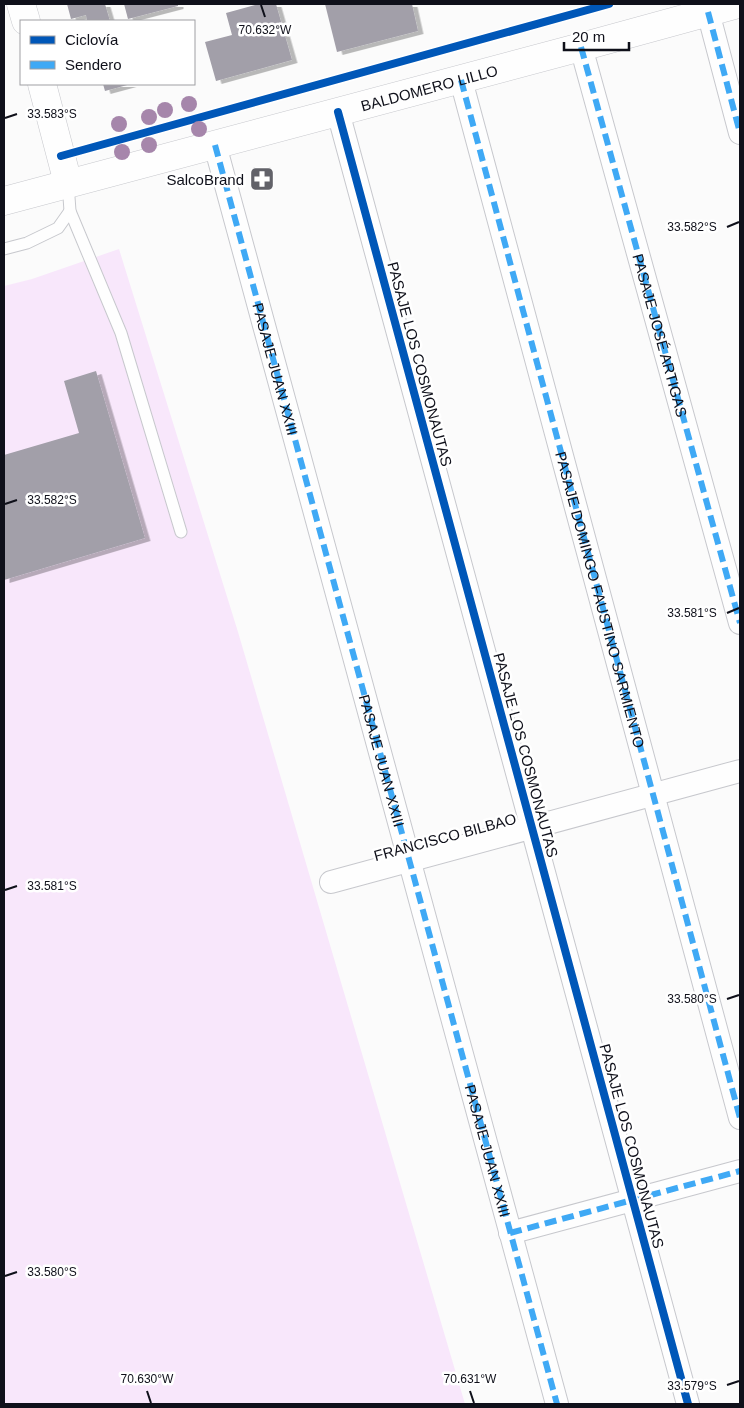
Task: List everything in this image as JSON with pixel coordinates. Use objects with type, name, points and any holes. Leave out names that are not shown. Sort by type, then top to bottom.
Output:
[{"type":"street","points":[[21,4],[26,20]]},
{"type":"street","name":"BALDOMERO LILLO","points":[[4,201],[581,48],[702,10],[738,4]]},
{"type":"street","points":[[702,10],[740,133]]},
{"type":"street","name":"PASAJE JOSÉ ARTIGAS","points":[[581,48],[740,623]]},
{"type":"street","name":"PASAJE DOMINGO FAUSTINO SARMIENTO","points":[[461,80],[740,1118]]},
{"type":"street","points":[[42,85],[68,183]]},
{"type":"street","name":"PASAJE LOS COSMONAUTAS","points":[[338,112],[688,1404]]},
{"type":"street","name":"PASAJE JUAN XXIII","points":[[215,145],[557,1404]]},
{"type":"street","name":"FRANCISCO BILBAO","points":[[332,882],[740,771]]},
{"type":"street","points":[[510,1233],[740,1171]]},
{"type":"lane","points":[[68,183],[70,211],[121,333],[181,532]]},
{"type":"lane","points":[[4,249],[27,243],[58,228],[70,211]]},
{"type":"shaded area","points":[[119,249],[238,632],[465,1404],[4,1404],[4,286],[32,279]]},
{"type":"building","points":[[67,4],[105,4],[110,20],[87,20],[86,15],[71,19]]},
{"type":"building","points":[[124,4],[178,4],[178,6],[128,19]]},
{"type":"building","points":[[259,4],[276,4],[292,60],[216,81],[205,42],[232,35],[226,13]]},
{"type":"building","points":[[325,4],[412,4],[418,31],[337,52]]},
{"type":"building","points":[[103,85],[127,85],[105,91]]},
{"type":"building","points":[[96,371],[145,538],[4,580],[4,455],[79,433],[64,381]]},
{"type":"marked path","points":[[708,12],[740,133]]},
{"type":"marked path","points":[[581,47],[740,623]]},
{"type":"marked path","points":[[461,80],[740,1118]]},
{"type":"marked path","points":[[215,145],[557,1404]]},
{"type":"marked path","points":[[510,1233],[740,1171]]},
{"type":"cycle path","points":[[61,156],[609,4]]},
{"type":"cycle path","points":[[338,112],[688,1404]]},
{"type":"place","name":"SalcoBrand","points":[[262,179]]}]
